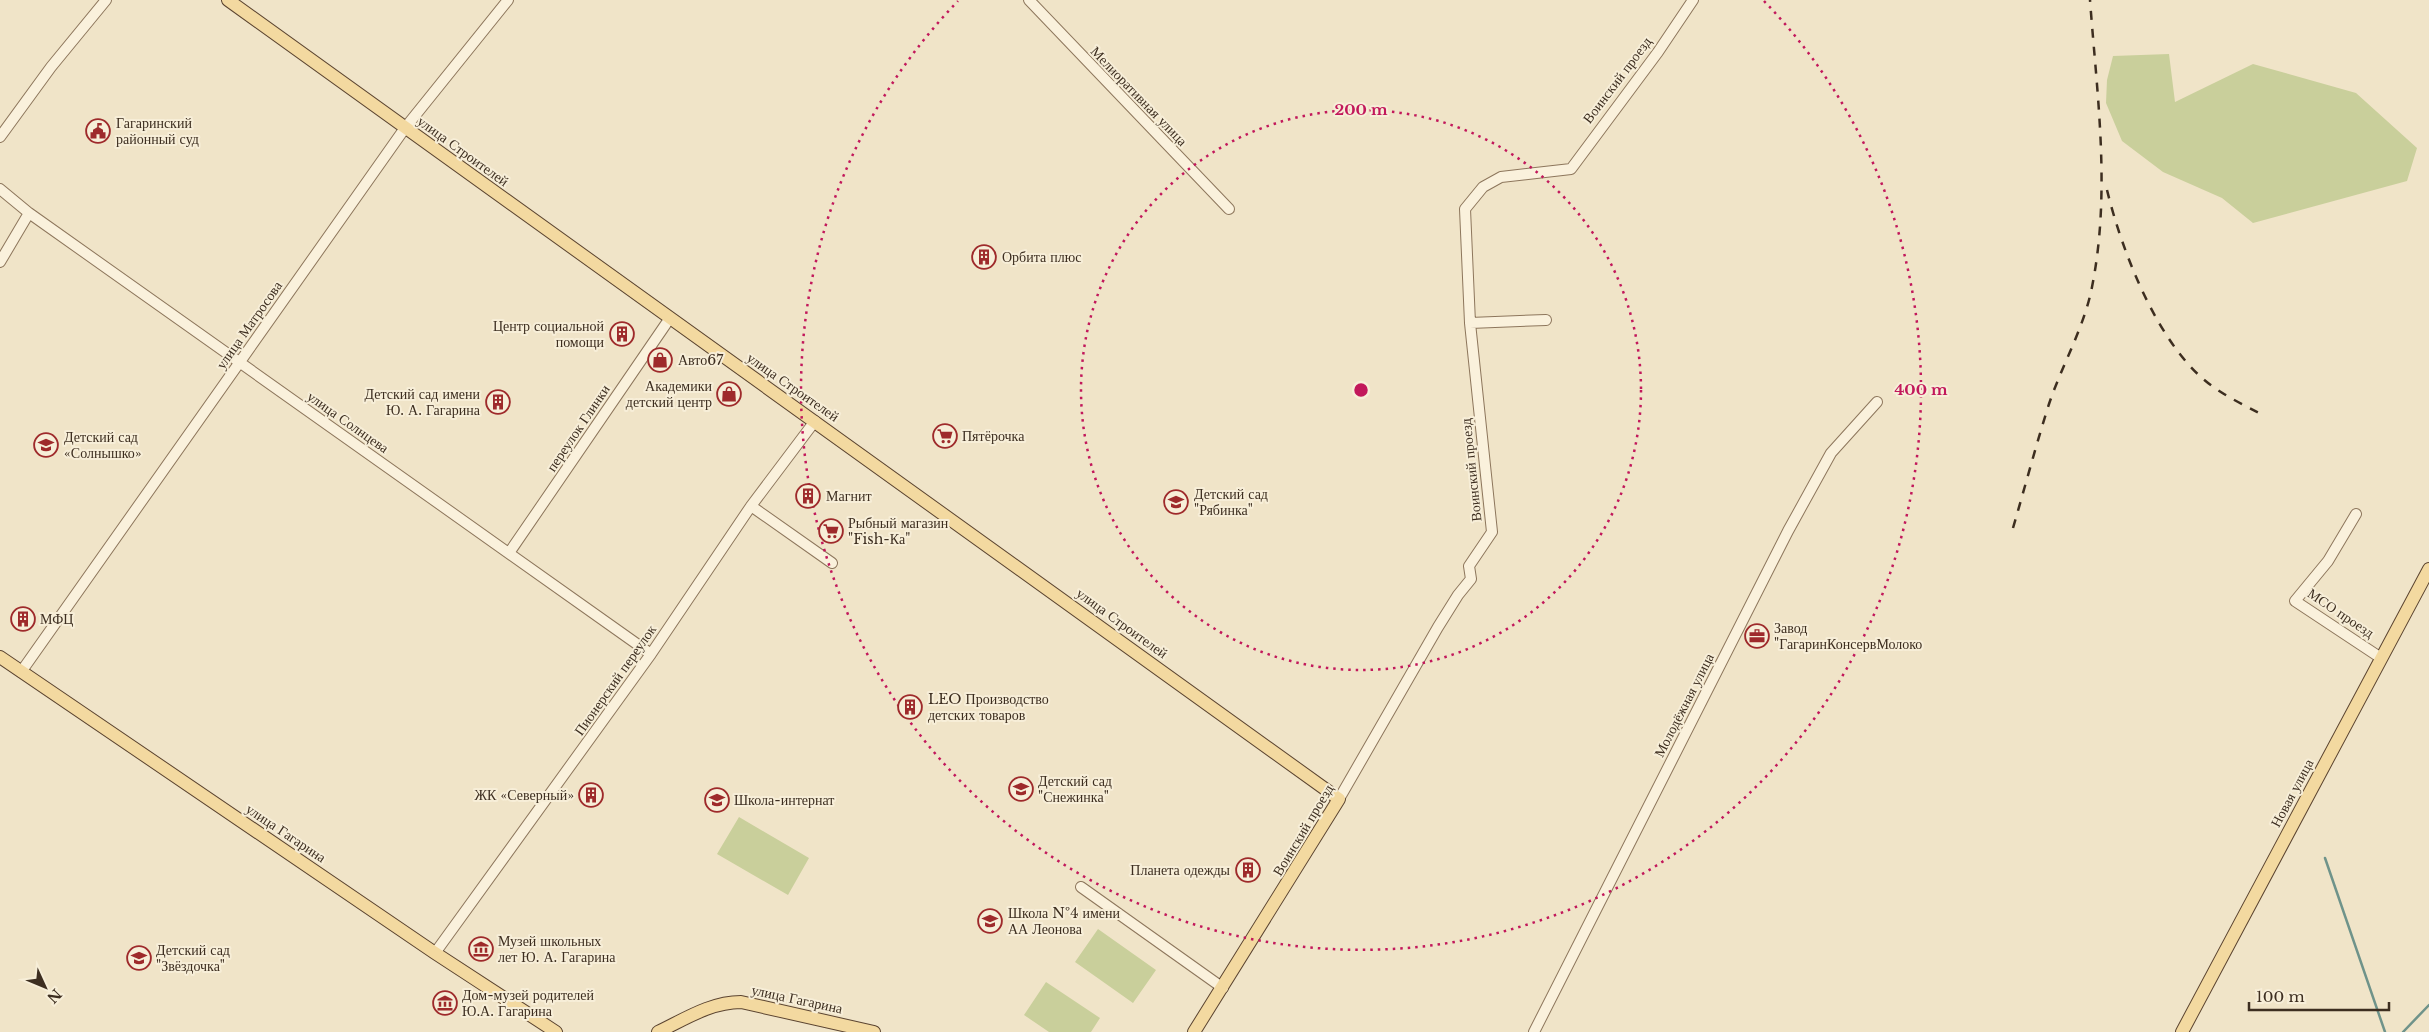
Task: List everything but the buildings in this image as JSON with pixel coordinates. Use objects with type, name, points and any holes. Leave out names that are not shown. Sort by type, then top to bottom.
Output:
[{"type":"main road","name":"улица Строителей","points":[[228,0],[1339,799]]},
{"type":"main road","name":"Новая улица","points":[[2182,1032],[2429,569]]},
{"type":"main road","name":"улица Гагарина","points":[[2,663],[21,672],[435,953],[556,1032]]},
{"type":"main road","name":"Воинский проезд","points":[[1194,1032],[1339,799]]},
{"type":"main road","name":"улица Гагарина","points":[[658,1032],[710,1008],[729,1002],[752,1004],[874,1032]]},
{"type":"street","points":[[0,137],[56,60],[106,0]]},
{"type":"street","name":"улица Матросова","points":[[21,672],[405,128],[508,0]]},
{"type":"street","name":"Мелиоративная улица","points":[[1029,0],[1229,210]]},
{"type":"street","name":"Воинский проезд","points":[[1339,799],[1438,627],[1458,595],[1472,579],[1470,566],[1492,532],[1470,323],[1464,209],[1483,187],[1501,177],[1571,170],[1658,52],[1693,0]]},
{"type":"street","name":"улица Солнцева","points":[[0,190],[29,213],[651,654]]},
{"type":"street","points":[[0,262],[29,213]]},
{"type":"street","name":"переулок Глинки","points":[[509,553],[670,318]]},
{"type":"street","points":[[1470,323],[1546,320]]},
{"type":"street","name":"Молодёжная улица","points":[[1534,1032],[1788,531],[1831,453],[1877,402]]},
{"type":"street","name":"Пионерский переулок","points":[[435,953],[651,654],[752,506],[815,421]]},
{"type":"street","points":[[752,506],[832,563]]},
{"type":"street","name":"МСО проезд","points":[[2356,514],[2328,562],[2296,601],[2381,658]]},
{"type":"street","points":[[1081,887],[1223,988]]},
{"type":"green space","points":[[2169,54],[2175,102],[2253,64],[2356,93],[2417,148],[2407,181],[2253,223],[2222,198],[2163,172],[2122,141],[2106,103],[2107,80],[2113,56]]},
{"type":"green space","points":[[739,817],[809,858],[788,895],[717,854]]},
{"type":"green space","points":[[1098,929],[1156,970],[1133,1003],[1075,962]]},
{"type":"green space","points":[[1046,982],[1100,1018],[1091,1032],[1049,1032],[1024,1015]]},
{"type":"waterway","points":[[2325,858],[2385,1032]]},
{"type":"waterway","points":[[2403,1032],[2429,1005]]},
{"type":"railway","points":[[2013,528],[2049,404],[2084,317],[2092,287],[2098,251],[2101,215],[2101,144],[2090,0]]},
{"type":"railway","points":[[2107,190],[2122,241],[2145,297],[2159,324],[2175,348],[2193,369],[2212,386],[2259,413]]},
{"type":"place","name":"Гагаринский районный суд","points":[[98,131]]},
{"type":"place","name":"Орбита плюс","points":[[984,257]]},
{"type":"place","name":"Центр социальной помощи","points":[[622,334]]},
{"type":"place","name":"Авто67","points":[[660,360]]},
{"type":"place","name":"Академики детский центр","points":[[729,394]]},
{"type":"place","name":"Детский сад имени Ю. А. Гагарина","points":[[498,402]]},
{"type":"place","name":"Пятёрочка","points":[[945,436]]},
{"type":"place","name":"Детский сад «Солнышко»","points":[[46,445]]},
{"type":"place","name":"Магнит","points":[[808,496]]},
{"type":"place","name":"Детский сад \"Рябинка\"","points":[[1176,502]]},
{"type":"place","name":"Рыбный магазин \"Fish-Ка\"","points":[[831,531]]},
{"type":"place","name":"МФЦ","points":[[23,619]]},
{"type":"place","name":"Завод \"ГагаринКонсервМолоко","points":[[1757,636]]},
{"type":"place","name":"LEO Производство детских товаров","points":[[910,707]]},
{"type":"place","name":"Детский сад \"Снежинка\"","points":[[1021,789]]},
{"type":"place","name":"ЖК «Северный»","points":[[591,795]]},
{"type":"place","name":"Школа-интернат","points":[[717,800]]},
{"type":"place","name":"Планета одежды","points":[[1248,870]]},
{"type":"place","name":"Школа №4 имени АА Леонова","points":[[990,921]]},
{"type":"place","name":"Музей школьных лет Ю. А. Гагарина","points":[[481,949]]},
{"type":"place","name":"Детский сад \"Звёздочка\"","points":[[139,958]]},
{"type":"place","name":"Дом-музей родителей Ю.А. Гагарина","points":[[445,1003]]}]
